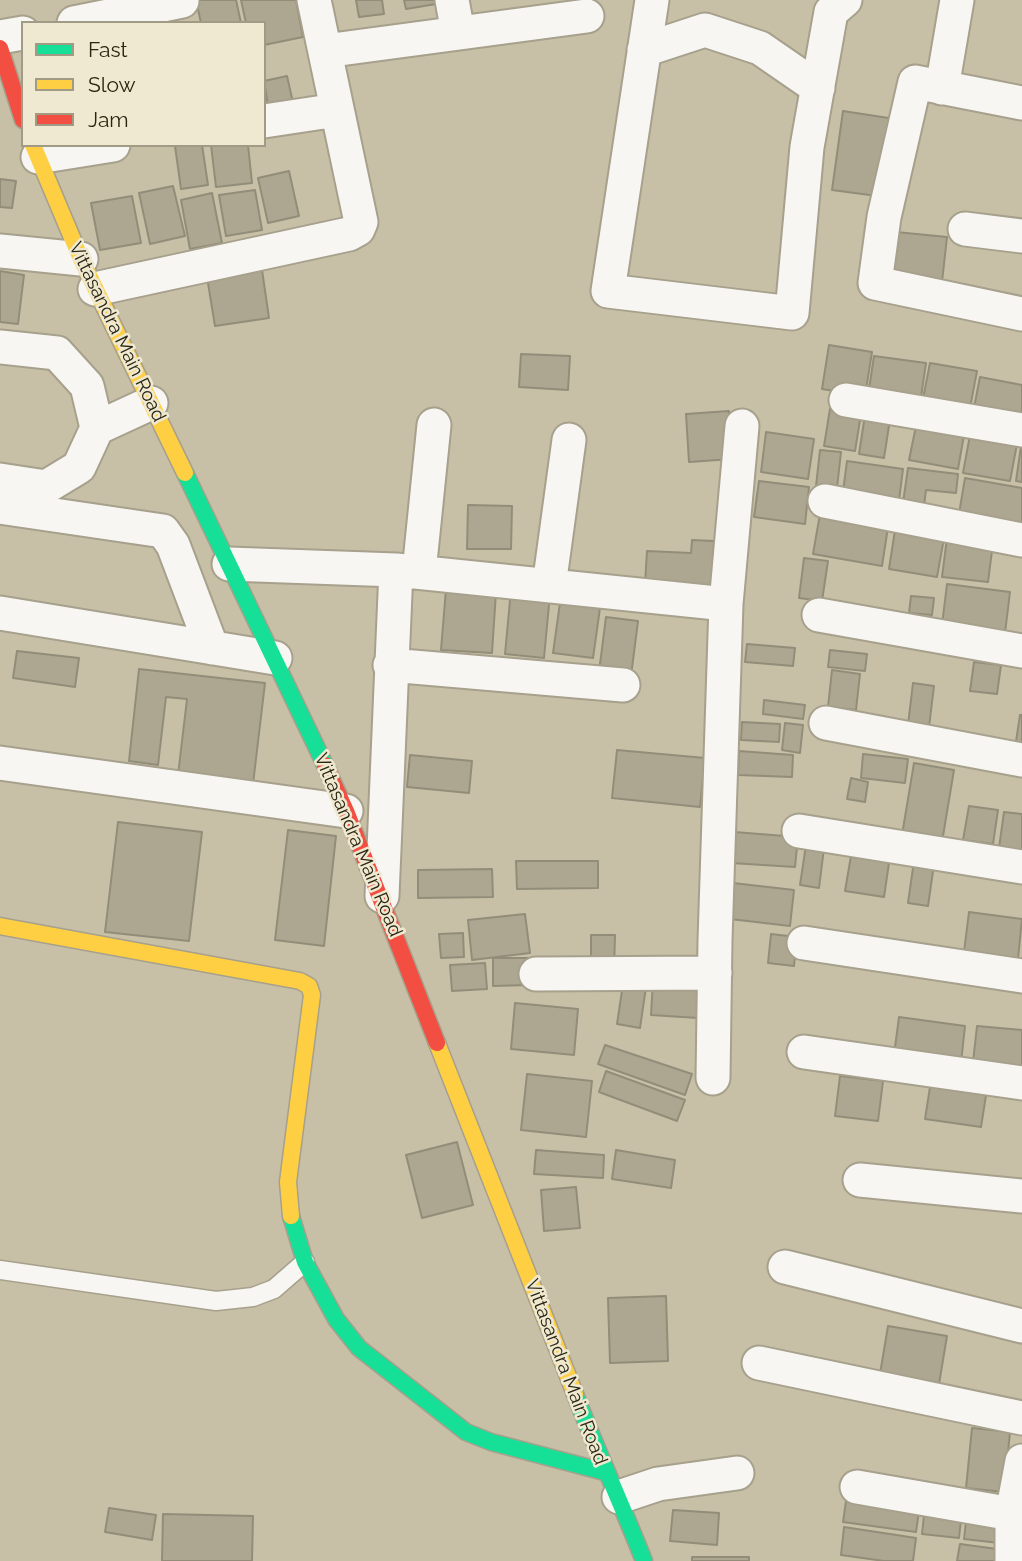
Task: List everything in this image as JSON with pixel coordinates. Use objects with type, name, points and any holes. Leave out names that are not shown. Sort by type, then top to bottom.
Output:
[{"type":"street","points":[[95,289],[349,234],[358,229],[361,222],[314,0]]},
{"type":"street","points":[[452,0],[458,33]]},
{"type":"street","points":[[652,0],[608,290],[792,313],[807,147],[831,12],[845,0]]},
{"type":"street","points":[[942,88],[957,0]]},
{"type":"street","points":[[84,21],[182,1]]},
{"type":"street","points":[[325,51],[587,16]]},
{"type":"street","points":[[644,50],[705,30],[760,48],[818,89]]},
{"type":"street","points":[[0,37],[21,33]]},
{"type":"street","points":[[0,48],[14,112]]},
{"type":"street","points":[[1022,103],[915,82],[884,217],[875,283],[1022,314]]},
{"type":"street","points":[[266,121],[337,110]]},
{"type":"street","points":[[35,151],[87,147]]},
{"type":"street","name":"Vittasandra Main Road","points":[[35,151],[95,289],[275,658],[346,811],[644,1561]]},
{"type":"street","points":[[965,229],[1022,236]]},
{"type":"street","points":[[0,251],[81,259]]},
{"type":"street","points":[[0,347],[57,354],[87,386],[97,429],[79,467],[46,487],[0,480]]},
{"type":"street","points":[[846,400],[1022,430]]},
{"type":"street","points":[[97,429],[151,403]]},
{"type":"street","points":[[382,898],[390,665],[434,425]]},
{"type":"street","points":[[713,1078],[726,604],[741,426]]},
{"type":"street","points":[[549,586],[569,440]]},
{"type":"street","points":[[825,501],[1022,540]]},
{"type":"street","points":[[0,507],[163,531],[173,545],[212,648]]},
{"type":"street","points":[[229,564],[407,571],[726,604]]},
{"type":"street","points":[[0,613],[275,658]]},
{"type":"street","points":[[819,615],[1022,651]]},
{"type":"street","points":[[390,665],[623,685]]},
{"type":"street","points":[[826,723],[1022,760]]},
{"type":"street","points":[[0,763],[346,811]]},
{"type":"street","points":[[799,831],[1022,867]]},
{"type":"street","points":[[0,926],[300,981],[309,986],[312,995],[288,1182],[292,1222],[304,1262],[336,1319],[359,1348],[467,1432],[612,1485],[658,1484],[737,1473]]},
{"type":"street","points":[[804,943],[1022,976]]},
{"type":"street","points":[[536,974],[715,973]]},
{"type":"street","points":[[804,1052],[1022,1083]]},
{"type":"street","points":[[860,1180],[1022,1196]]},
{"type":"street","points":[[785,1267],[1022,1326]]},
{"type":"street","points":[[759,1363],[1022,1418]]},
{"type":"street","points":[[1012,1561],[1012,1514],[1022,1461]]},
{"type":"street","points":[[857,1488],[1012,1514]]},
{"type":"lane","points":[[0,1270],[216,1301],[253,1297],[274,1289],[304,1262]]},
{"type":"building","points":[[196,0],[236,0],[241,21],[201,21]]},
{"type":"building","points":[[241,0],[296,0],[303,37],[266,45],[266,21],[246,21]]},
{"type":"building","points":[[356,0],[382,0],[384,14],[359,17]]},
{"type":"building","points":[[404,0],[435,0],[436,4],[406,9]]},
{"type":"building","points":[[287,76],[294,107],[269,112],[266,81]]},
{"type":"building","points":[[843,111],[895,119],[885,197],[832,190]]},
{"type":"building","points":[[175,147],[202,147],[208,185],[181,189]]},
{"type":"building","points":[[211,147],[248,147],[252,183],[216,187]]},
{"type":"building","points":[[289,171],[299,216],[268,223],[258,178]]},
{"type":"building","points":[[0,179],[16,181],[12,208],[0,207]]},
{"type":"building","points":[[173,186],[185,236],[150,244],[139,193]]},
{"type":"building","points":[[255,190],[262,230],[226,236],[219,195]]},
{"type":"building","points":[[212,193],[222,243],[190,249],[181,200]]},
{"type":"building","points":[[132,196],[141,243],[100,250],[91,203]]},
{"type":"building","points":[[896,232],[947,237],[942,282],[891,276]]},
{"type":"building","points":[[261,263],[269,318],[215,326],[206,271]]},
{"type":"building","points":[[0,271],[24,275],[18,324],[0,322]]},
{"type":"building","points":[[829,345],[872,352],[865,396],[822,389]]},
{"type":"building","points":[[521,354],[570,356],[568,390],[519,387]]},
{"type":"building","points":[[874,356],[926,363],[920,404],[868,396]]},
{"type":"building","points":[[930,363],[977,371],[969,413],[922,404]]},
{"type":"building","points":[[980,377],[1022,385],[1022,415],[973,413]]},
{"type":"building","points":[[830,409],[861,414],[855,451],[824,446]]},
{"type":"building","points":[[729,411],[732,459],[689,462],[686,414]]},
{"type":"building","points":[[865,415],[890,419],[884,458],[859,454]]},
{"type":"building","points":[[916,426],[964,435],[958,469],[909,460]]},
{"type":"building","points":[[766,432],[814,439],[808,479],[761,472]]},
{"type":"building","points":[[970,435],[1017,444],[1010,481],[963,473]]},
{"type":"building","points":[[1022,446],[1022,482],[1016,481]]},
{"type":"building","points":[[820,450],[841,452],[837,488],[816,486]]},
{"type":"building","points":[[847,461],[903,469],[899,500],[843,492]]},
{"type":"building","points":[[908,468],[958,474],[956,493],[926,490],[924,506],[903,503]]},
{"type":"building","points":[[965,478],[1022,488],[1022,526],[959,514]]},
{"type":"building","points":[[759,481],[809,487],[805,524],[754,517]]},
{"type":"building","points":[[468,505],[512,506],[511,549],[467,549]]},
{"type":"building","points":[[820,514],[888,527],[882,566],[813,554]]},
{"type":"building","points":[[895,530],[944,538],[937,577],[889,569]]},
{"type":"building","points":[[947,538],[993,543],[988,582],[942,577]]},
{"type":"building","points":[[692,540],[714,541],[712,588],[645,584],[647,551],[691,553]]},
{"type":"building","points":[[804,558],[828,561],[822,601],[799,598]]},
{"type":"building","points":[[947,584],[1010,592],[1005,633],[942,625]]},
{"type":"building","points":[[446,589],[496,592],[492,653],[441,650]]},
{"type":"building","points":[[511,590],[550,594],[544,658],[505,654]]},
{"type":"building","points":[[911,596],[934,598],[932,615],[909,613]]},
{"type":"building","points":[[560,603],[600,608],[593,658],[553,653]]},
{"type":"building","points":[[606,617],[638,621],[631,676],[599,672]]},
{"type":"building","points":[[747,644],[795,648],[793,666],[745,662]]},
{"type":"building","points":[[830,650],[867,654],[865,671],[828,667]]},
{"type":"building","points":[[17,651],[79,658],[75,687],[13,678]]},
{"type":"building","points":[[974,662],[1001,665],[997,694],[970,691]]},
{"type":"building","points":[[139,669],[265,683],[253,784],[178,775],[187,699],[166,697],[158,765],[129,761]]},
{"type":"building","points":[[832,670],[860,674],[856,710],[828,707]]},
{"type":"building","points":[[913,683],[934,686],[929,727],[908,725]]},
{"type":"building","points":[[764,700],[805,705],[803,719],[763,714]]},
{"type":"building","points":[[1022,715],[1022,749],[1015,748]]},
{"type":"building","points":[[742,722],[780,724],[779,742],[741,740]]},
{"type":"building","points":[[785,723],[803,725],[800,753],[782,750]]},
{"type":"building","points":[[617,750],[705,758],[700,807],[612,798]]},
{"type":"building","points":[[739,751],[793,755],[792,777],[738,775]]},
{"type":"building","points":[[863,754],[908,759],[905,783],[861,778]]},
{"type":"building","points":[[410,755],[472,761],[469,793],[407,787]]},
{"type":"building","points":[[914,763],[954,770],[942,842],[902,835]]},
{"type":"building","points":[[851,778],[868,782],[865,802],[847,799]]},
{"type":"building","points":[[969,806],[998,810],[993,844],[963,840]]},
{"type":"building","points":[[1004,812],[1022,814],[1022,851],[999,848]]},
{"type":"building","points":[[118,822],[202,832],[189,941],[105,932]]},
{"type":"building","points":[[288,830],[336,836],[324,946],[275,940]]},
{"type":"building","points":[[734,832],[798,837],[795,867],[731,863]]},
{"type":"building","points":[[806,845],[824,848],[819,888],[800,885]]},
{"type":"building","points":[[852,850],[890,856],[884,897],[845,891]]},
{"type":"building","points":[[516,861],[598,861],[598,888],[517,889]]},
{"type":"building","points":[[914,861],[934,864],[928,906],[908,903]]},
{"type":"building","points":[[492,869],[493,897],[418,898],[418,870]]},
{"type":"building","points":[[733,883],[794,890],[790,926],[730,919]]},
{"type":"building","points":[[969,912],[1022,919],[1018,959],[964,952]]},
{"type":"building","points":[[525,914],[530,953],[472,960],[468,920]]},
{"type":"building","points":[[463,933],[464,957],[441,958],[439,934]]},
{"type":"building","points":[[771,934],[797,937],[794,966],[768,963]]},
{"type":"building","points":[[591,935],[615,935],[614,971],[591,970]]},
{"type":"building","points":[[493,958],[529,958],[529,985],[493,986]]},
{"type":"building","points":[[485,963],[487,989],[452,991],[450,965]]},
{"type":"building","points":[[653,980],[700,983],[698,1018],[651,1015]]},
{"type":"building","points":[[623,984],[646,987],[640,1028],[617,1024]]},
{"type":"building","points":[[515,1003],[578,1009],[574,1055],[511,1049]]},
{"type":"building","points":[[899,1017],[965,1026],[961,1063],[894,1055]]},
{"type":"building","points":[[977,1026],[1022,1030],[1022,1068],[973,1062]]},
{"type":"building","points":[[605,1045],[692,1074],[685,1095],[598,1064]]},
{"type":"building","points":[[606,1071],[685,1100],[677,1121],[599,1092]]},
{"type":"building","points":[[527,1074],[592,1081],[586,1137],[521,1130]]},
{"type":"building","points":[[840,1076],[883,1081],[878,1121],[835,1116]]},
{"type":"building","points":[[931,1081],[987,1089],[981,1127],[925,1119]]},
{"type":"building","points":[[457,1142],[473,1205],[422,1218],[406,1155]]},
{"type":"building","points":[[536,1150],[604,1155],[603,1178],[534,1174]]},
{"type":"building","points":[[616,1150],[675,1160],[671,1188],[612,1179]]},
{"type":"building","points":[[576,1187],[580,1228],[544,1231],[541,1190]]},
{"type":"building","points":[[666,1296],[668,1361],[610,1363],[608,1298]]},
{"type":"building","points":[[888,1326],[947,1336],[938,1390],[879,1380]]},
{"type":"building","points":[[972,1428],[1010,1432],[1004,1492],[966,1488]]},
{"type":"building","points":[[847,1494],[920,1504],[916,1532],[843,1522]]},
{"type":"building","points":[[925,1506],[962,1510],[959,1538],[922,1534]]},
{"type":"building","points":[[109,1508],[156,1515],[152,1540],[105,1532]]},
{"type":"building","points":[[673,1510],[719,1513],[717,1545],[670,1541]]},
{"type":"building","points":[[967,1513],[1002,1518],[999,1543],[964,1539]]},
{"type":"building","points":[[163,1514],[253,1516],[252,1561],[162,1561]]},
{"type":"building","points":[[844,1527],[916,1538],[913,1561],[884,1561],[841,1555]]},
{"type":"building","points":[[960,1544],[997,1549],[996,1561],[957,1561]]},
{"type":"building","points":[[692,1557],[749,1557],[749,1561],[692,1561]]},
{"type":"traffic: fast","points":[[185,473],[325,765]]},
{"type":"traffic: fast","points":[[291,1216],[305,1262],[336,1319],[359,1348],[466,1432],[491,1442],[605,1472]]},
{"type":"traffic: fast","points":[[575,1394],[644,1561]]},
{"type":"traffic: slow","points":[[34,147],[81,259],[185,473]]},
{"type":"traffic: slow","points":[[0,926],[300,981],[309,986],[312,995],[288,1182],[291,1216]]},
{"type":"traffic: slow","points":[[437,1043],[575,1394]]},
{"type":"traffic: jam","points":[[0,48],[21,114]]},
{"type":"traffic: jam","points":[[325,765],[346,811],[437,1043]]}]
